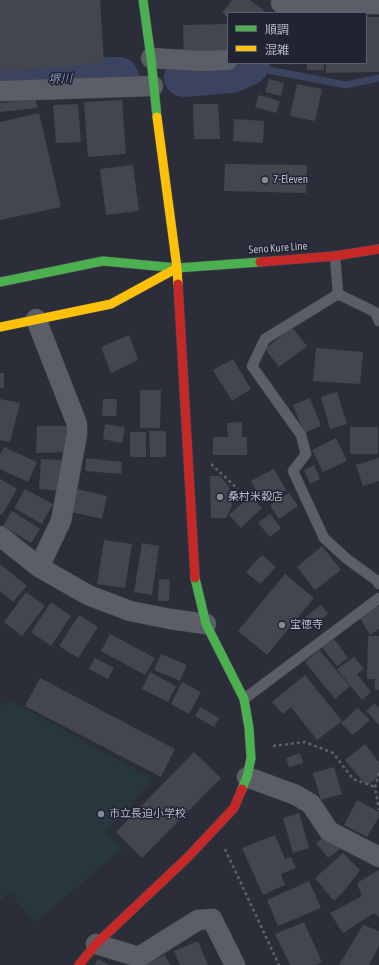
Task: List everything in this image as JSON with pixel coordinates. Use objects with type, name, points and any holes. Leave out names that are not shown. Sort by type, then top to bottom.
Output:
[{"type":"street","points":[[80,965],[96,944],[188,857],[234,808],[247,777],[251,758],[249,728],[244,699],[206,624],[195,580],[178,268],[153,86],[143,0]]},
{"type":"street","points":[[285,4],[379,4]]},
{"type":"street","points":[[150,58],[200,61],[227,60]]},
{"type":"street","points":[[0,91],[153,86]]},
{"type":"street","name":"Seno Kure Line","points":[[0,282],[103,261],[178,268],[335,256],[379,249]]},
{"type":"street","name":"Seno Kure Line","points":[[0,327],[111,304],[178,268]]},
{"type":"street","points":[[36,320],[76,424],[76,434],[61,521],[39,567]]},
{"type":"street","points":[[0,536],[39,567],[88,595],[130,611],[206,624]]},
{"type":"street","points":[[247,777],[296,795],[311,804],[329,831],[379,857]]},
{"type":"street","points":[[96,944],[139,957],[198,920],[212,919],[235,965]]},
{"type":"lane","points":[[335,256],[338,294]]},
{"type":"lane","points":[[338,294],[374,312],[379,322]]},
{"type":"lane","points":[[338,294],[265,339],[252,366],[301,435],[306,454],[292,471],[324,538],[347,559],[376,580],[379,584]]},
{"type":"lane","points":[[244,699],[379,598]]},
{"type":"path","points":[[209,462],[238,489]]},
{"type":"path","points":[[250,748],[305,742],[333,754],[353,779],[375,787]]},
{"type":"path","points":[[379,773],[375,787],[379,810]]},
{"type":"path","points":[[215,828],[279,965]]},
{"type":"shaded area","points":[[11,700],[154,780],[106,832],[123,848],[35,923],[10,893],[0,901],[0,705]]},
{"type":"building","points":[[0,0],[100,0],[104,63],[0,71]]},
{"type":"building","points":[[232,0],[250,0],[265,11],[227,12],[227,16],[222,13]]},
{"type":"building","points":[[367,17],[379,17],[379,72],[326,73],[326,64],[367,64]]},
{"type":"building","points":[[227,24],[227,56],[184,57],[183,25]]},
{"type":"building","points":[[307,64],[324,64],[324,70],[307,70]]},
{"type":"building","points":[[269,79],[284,83],[281,96],[265,92]]},
{"type":"building","points":[[297,84],[322,89],[315,121],[290,116]]},
{"type":"building","points":[[259,95],[280,101],[276,113],[255,107]]},
{"type":"building","points":[[36,99],[37,108],[0,112],[0,103]]},
{"type":"building","points":[[122,100],[126,154],[88,157],[84,102]]},
{"type":"building","points":[[78,104],[81,142],[56,143],[53,105]]},
{"type":"building","points":[[193,104],[218,104],[220,139],[194,139]]},
{"type":"building","points":[[39,113],[61,207],[0,220],[0,122]]},
{"type":"building","points":[[234,119],[264,121],[263,143],[233,141]]},
{"type":"building","points":[[225,164],[307,165],[306,193],[224,191]]},
{"type":"building","points":[[133,165],[139,211],[106,215],[100,169]]},
{"type":"building","points":[[292,327],[307,346],[279,367],[265,349]]},
{"type":"building","points":[[129,335],[138,360],[111,373],[101,347]]},
{"type":"building","points":[[316,348],[363,352],[360,384],[313,381]]},
{"type":"building","points":[[233,359],[251,389],[232,401],[213,370]]},
{"type":"building","points":[[0,373],[4,373],[4,388],[0,388]]},
{"type":"building","points":[[140,390],[161,390],[160,428],[140,428]]},
{"type":"building","points":[[337,392],[347,424],[330,429],[321,397]]},
{"type":"building","points":[[310,398],[321,426],[304,433],[293,405]]},
{"type":"building","points":[[0,399],[20,403],[10,442],[0,440]]},
{"type":"building","points":[[103,399],[117,399],[116,416],[102,416]]},
{"type":"building","points":[[242,422],[242,437],[247,437],[247,455],[213,455],[213,437],[228,437],[227,423]]},
{"type":"building","points":[[105,424],[125,427],[122,443],[103,439]]},
{"type":"building","points":[[37,426],[68,426],[66,452],[36,453]]},
{"type":"building","points":[[350,427],[378,427],[378,454],[350,454]]},
{"type":"building","points":[[149,431],[166,431],[166,457],[150,457]]},
{"type":"building","points":[[130,432],[146,432],[146,457],[130,457]]},
{"type":"building","points":[[336,438],[347,461],[323,472],[312,450]]},
{"type":"building","points":[[4,447],[37,462],[28,482],[0,469],[0,455]]},
{"type":"building","points":[[86,458],[122,462],[121,474],[85,471]]},
{"type":"building","points":[[379,458],[379,481],[363,486],[356,465]]},
{"type":"building","points":[[41,459],[61,460],[59,491],[39,489]]},
{"type":"building","points":[[314,465],[320,479],[310,484],[304,470]]},
{"type":"building","points":[[274,469],[286,490],[262,503],[251,481]]},
{"type":"building","points":[[210,476],[220,476],[231,490],[232,506],[226,518],[211,518]]},
{"type":"building","points":[[0,479],[17,489],[2,515],[0,514]]},
{"type":"building","points":[[25,489],[53,504],[42,524],[14,508]]},
{"type":"building","points":[[77,489],[107,496],[102,519],[72,512]]},
{"type":"building","points":[[289,493],[298,506],[279,519],[270,505]]},
{"type":"building","points":[[250,496],[262,508],[241,528],[229,515]]},
{"type":"building","points":[[12,511],[40,529],[31,543],[3,526]]},
{"type":"building","points":[[270,514],[281,528],[270,537],[258,523]]},
{"type":"building","points":[[104,540],[132,544],[125,588],[97,584]]},
{"type":"building","points":[[142,543],[159,546],[152,595],[134,592]]},
{"type":"building","points":[[322,546],[341,570],[315,590],[297,567]]},
{"type":"building","points":[[262,555],[276,567],[260,584],[246,572]]},
{"type":"building","points":[[0,564],[27,586],[13,602],[0,591]]},
{"type":"building","points":[[285,574],[314,598],[267,655],[238,631]]},
{"type":"building","points":[[159,579],[170,580],[169,601],[158,601]]},
{"type":"building","points":[[26,592],[45,606],[22,636],[4,622]]},
{"type":"building","points":[[51,602],[71,616],[51,646],[31,632]]},
{"type":"building","points":[[377,604],[379,607],[379,629],[370,635],[358,615]]},
{"type":"building","points":[[321,605],[328,614],[306,632],[298,623]]},
{"type":"building","points":[[79,615],[98,627],[78,658],[59,646]]},
{"type":"building","points":[[110,634],[155,658],[145,675],[101,651]]},
{"type":"building","points":[[368,636],[379,636],[379,690],[375,690],[375,679],[367,679]]},
{"type":"building","points":[[334,639],[348,658],[337,666],[322,647]]},
{"type":"building","points":[[319,650],[350,686],[335,699],[305,662]]},
{"type":"building","points":[[161,654],[187,665],[180,681],[154,670]]},
{"type":"building","points":[[354,657],[364,669],[357,674],[371,692],[362,700],[337,669]]},
{"type":"building","points":[[95,658],[114,668],[108,679],[89,669]]},
{"type":"building","points":[[150,672],[176,686],[168,702],[142,689]]},
{"type":"building","points":[[305,675],[342,721],[317,740],[291,707],[283,714],[272,702]]},
{"type":"building","points":[[40,678],[175,749],[161,777],[25,706]]},
{"type":"building","points":[[182,682],[201,692],[189,714],[171,704]]},
{"type":"building","points":[[374,703],[379,708],[379,725],[366,711]]},
{"type":"building","points":[[200,707],[219,718],[214,727],[195,716]]},
{"type":"building","points":[[358,708],[370,720],[353,735],[341,723]]},
{"type":"building","points":[[365,744],[379,762],[379,776],[367,786],[345,760]]},
{"type":"building","points":[[194,752],[221,778],[142,858],[116,832]]},
{"type":"building","points":[[300,753],[303,763],[289,767],[286,758]]},
{"type":"building","points":[[334,767],[342,794],[321,800],[313,773]]},
{"type":"building","points":[[357,800],[379,812],[379,817],[367,837],[344,825]]},
{"type":"building","points":[[299,813],[309,848],[293,853],[283,818]]},
{"type":"building","points":[[328,834],[340,849],[328,858],[316,843]]},
{"type":"building","points":[[275,835],[285,859],[291,857],[296,868],[281,874],[285,885],[263,895],[242,848]]},
{"type":"building","points":[[343,853],[360,870],[345,890],[334,901],[315,878]]},
{"type":"building","points":[[379,870],[379,917],[374,913],[343,933],[330,913],[362,896],[357,883]]},
{"type":"building","points":[[309,881],[321,908],[278,926],[267,900]]},
{"type":"building","points":[[304,922],[322,962],[316,965],[290,965],[275,934]]},
{"type":"building","points":[[363,925],[379,931],[379,946],[369,965],[339,965]]},
{"type":"building","points":[[198,941],[208,965],[180,965],[174,951]]},
{"type":"building","points":[[165,955],[170,965],[144,965]]},
{"type":"building","points":[[98,959],[109,965],[95,965]]},
{"type":"waterway","name":"堺川","points":[[184,77],[232,73],[249,64]]},
{"type":"waterway","points":[[248,66],[346,85],[379,78]]},
{"type":"waterway","name":"堺川","points":[[0,81],[22,78],[119,77]]},
{"type":"traffic: fast","points":[[143,0],[157,117]]},
{"type":"traffic: fast","points":[[0,282],[103,261],[177,268],[260,262]]},
{"type":"traffic: fast","points":[[195,578],[206,624],[244,699],[249,728],[251,758],[247,777],[242,789]]},
{"type":"traffic: slow","points":[[157,117],[178,284]]},
{"type":"traffic: slow","points":[[0,327],[111,304],[177,268]]},
{"type":"traffic: jam","points":[[260,262],[335,256],[379,249]]},
{"type":"traffic: jam","points":[[178,284],[195,578]]},
{"type":"traffic: jam","points":[[79,965],[96,944],[188,857],[234,808],[242,789]]},
{"type":"place","name":"7-Eleven","points":[[265,180]]},
{"type":"place","name":"桑村米穀店","points":[[220,497]]},
{"type":"place","name":"宝徳寺","points":[[282,625]]},
{"type":"place","name":"市立長迫小学校","points":[[101,814]]}]
